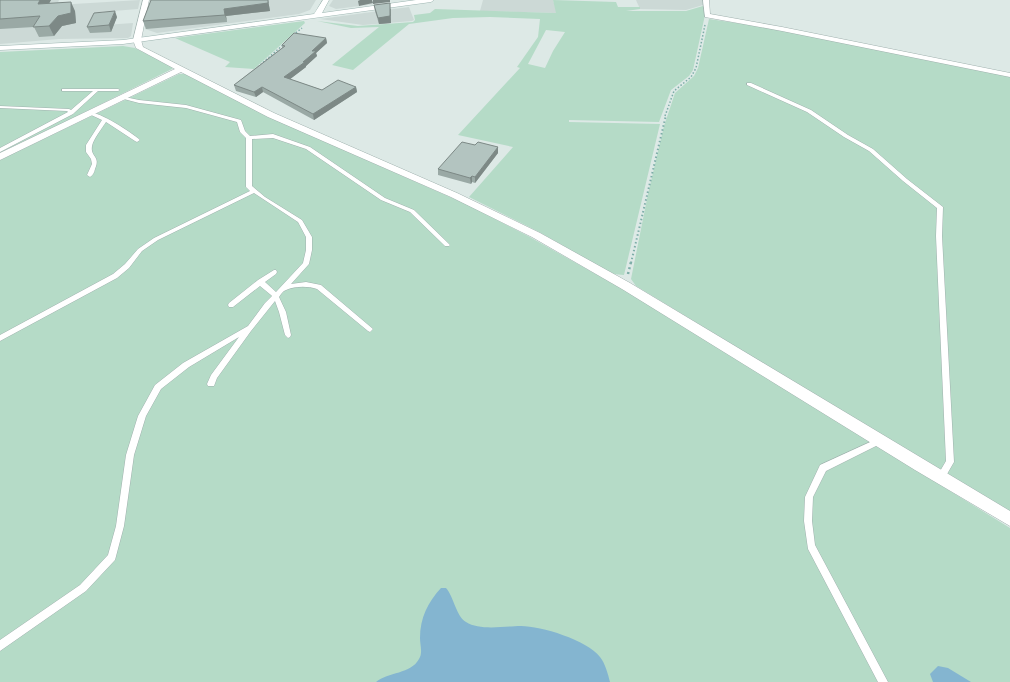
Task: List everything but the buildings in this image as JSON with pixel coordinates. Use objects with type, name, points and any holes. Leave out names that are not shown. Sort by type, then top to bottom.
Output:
[{"type":"street","points":[[146,0],[137,40],[140,48],[272,115],[403,172],[512,222],[626,286],[879,441],[1010,519]]},
{"type":"street","points":[[316,15],[326,0]]},
{"type":"street","points":[[0,48],[137,40],[412,1],[431,0]]},
{"type":"street","points":[[706,0],[707,16],[782,29],[1010,75]]},
{"type":"street","points":[[0,157],[91,113],[120,94],[182,69]]},
{"type":"lane","points":[[749,84],[810,111],[846,136],[871,150],[905,180],[940,207],[939,236],[950,462],[940,478]]},
{"type":"lane","points":[[64,90],[96,91],[120,94],[148,104],[168,104],[204,111],[239,121],[243,132],[249,138],[249,187],[300,221],[309,237],[309,250],[306,264],[276,296],[250,328],[214,377],[211,384]]},
{"type":"lane","points":[[52,132],[96,91]]},
{"type":"lane","points":[[0,107],[69,110],[70,115]]},
{"type":"lane","points":[[91,113],[105,119],[137,140]]},
{"type":"lane","points":[[0,150],[70,115]]},
{"type":"lane","points":[[90,175],[95,164],[89,145],[105,119]]},
{"type":"lane","points":[[249,138],[273,136],[308,148],[383,199],[412,211],[447,245]]},
{"type":"lane","points":[[0,338],[115,276],[127,266],[140,250],[156,240],[254,191]]},
{"type":"lane","points":[[231,305],[274,272]]},
{"type":"lane","points":[[260,282],[276,296],[281,304],[288,335]]},
{"type":"lane","points":[[284,288],[302,284],[311,284],[319,287],[370,329]]},
{"type":"lane","points":[[0,646],[83,588],[112,557],[120,526],[130,455],[142,416],[158,387],[186,365],[250,328]]},
{"type":"lane","points":[[879,441],[823,468],[809,497],[808,521],[811,546],[883,682]]},
{"type":"path","points":[[255,70],[316,15]]},
{"type":"path","points":[[626,286],[663,122],[674,91],[691,77],[696,68],[707,16]]},
{"type":"shaded area","points":[[0,0],[59,0],[57,5],[140,0],[138,9],[101,12],[91,26],[133,23],[131,36],[128,38],[59,39],[0,44]]},
{"type":"shaded area","points":[[151,0],[316,0],[310,10],[299,14],[157,33],[145,29]]},
{"type":"shaded area","points":[[333,0],[375,0],[375,4],[336,9],[329,6]]},
{"type":"shaded area","points":[[483,0],[553,0],[557,13],[480,11]]},
{"type":"shaded area","points":[[636,0],[702,0],[703,5],[686,10],[640,9]]},
{"type":"shaded area","points":[[409,7],[414,20],[412,21],[363,25],[320,19]]},
{"type":"green space","points":[[553,0],[616,2],[618,7],[640,7],[640,9],[626,11],[686,11],[703,6],[705,15],[693,70],[689,76],[671,90],[659,122],[569,120],[569,122],[660,124],[624,275],[613,274],[539,232],[469,197],[513,147],[458,135],[520,68],[517,67],[538,37],[540,19],[490,17],[453,18],[409,24],[353,70],[332,65],[379,27],[351,28],[317,21],[358,26],[413,22],[415,20],[414,15],[430,13],[435,9],[556,13]],"holes":[[[546,30],[565,32],[553,51],[545,68],[528,64]]]},
{"type":"green space","points":[[709,19],[764,27],[1010,76],[1010,513],[636,286],[631,279],[648,194],[664,126],[675,93],[694,76],[698,68]]},
{"type":"green space","points":[[304,21],[305,23],[254,69],[225,67],[230,62],[175,38]]},
{"type":"green space","points":[[123,46],[135,48],[173,67],[172,69],[0,154],[0,52]]},
{"type":"green space","points":[[179,74],[186,74],[269,117],[468,205],[528,236],[633,295],[1010,528],[1010,682],[0,682],[0,160]]},
{"type":"water","points":[[441,588],[446,588],[457,611],[466,622],[472,625],[485,627],[521,626],[540,628],[563,635],[585,645],[602,659],[610,682],[376,682],[387,676],[411,668],[419,659],[421,652],[420,631],[423,617],[432,599]]},
{"type":"water","points":[[938,666],[948,668],[971,682],[933,682],[930,674]]}]
